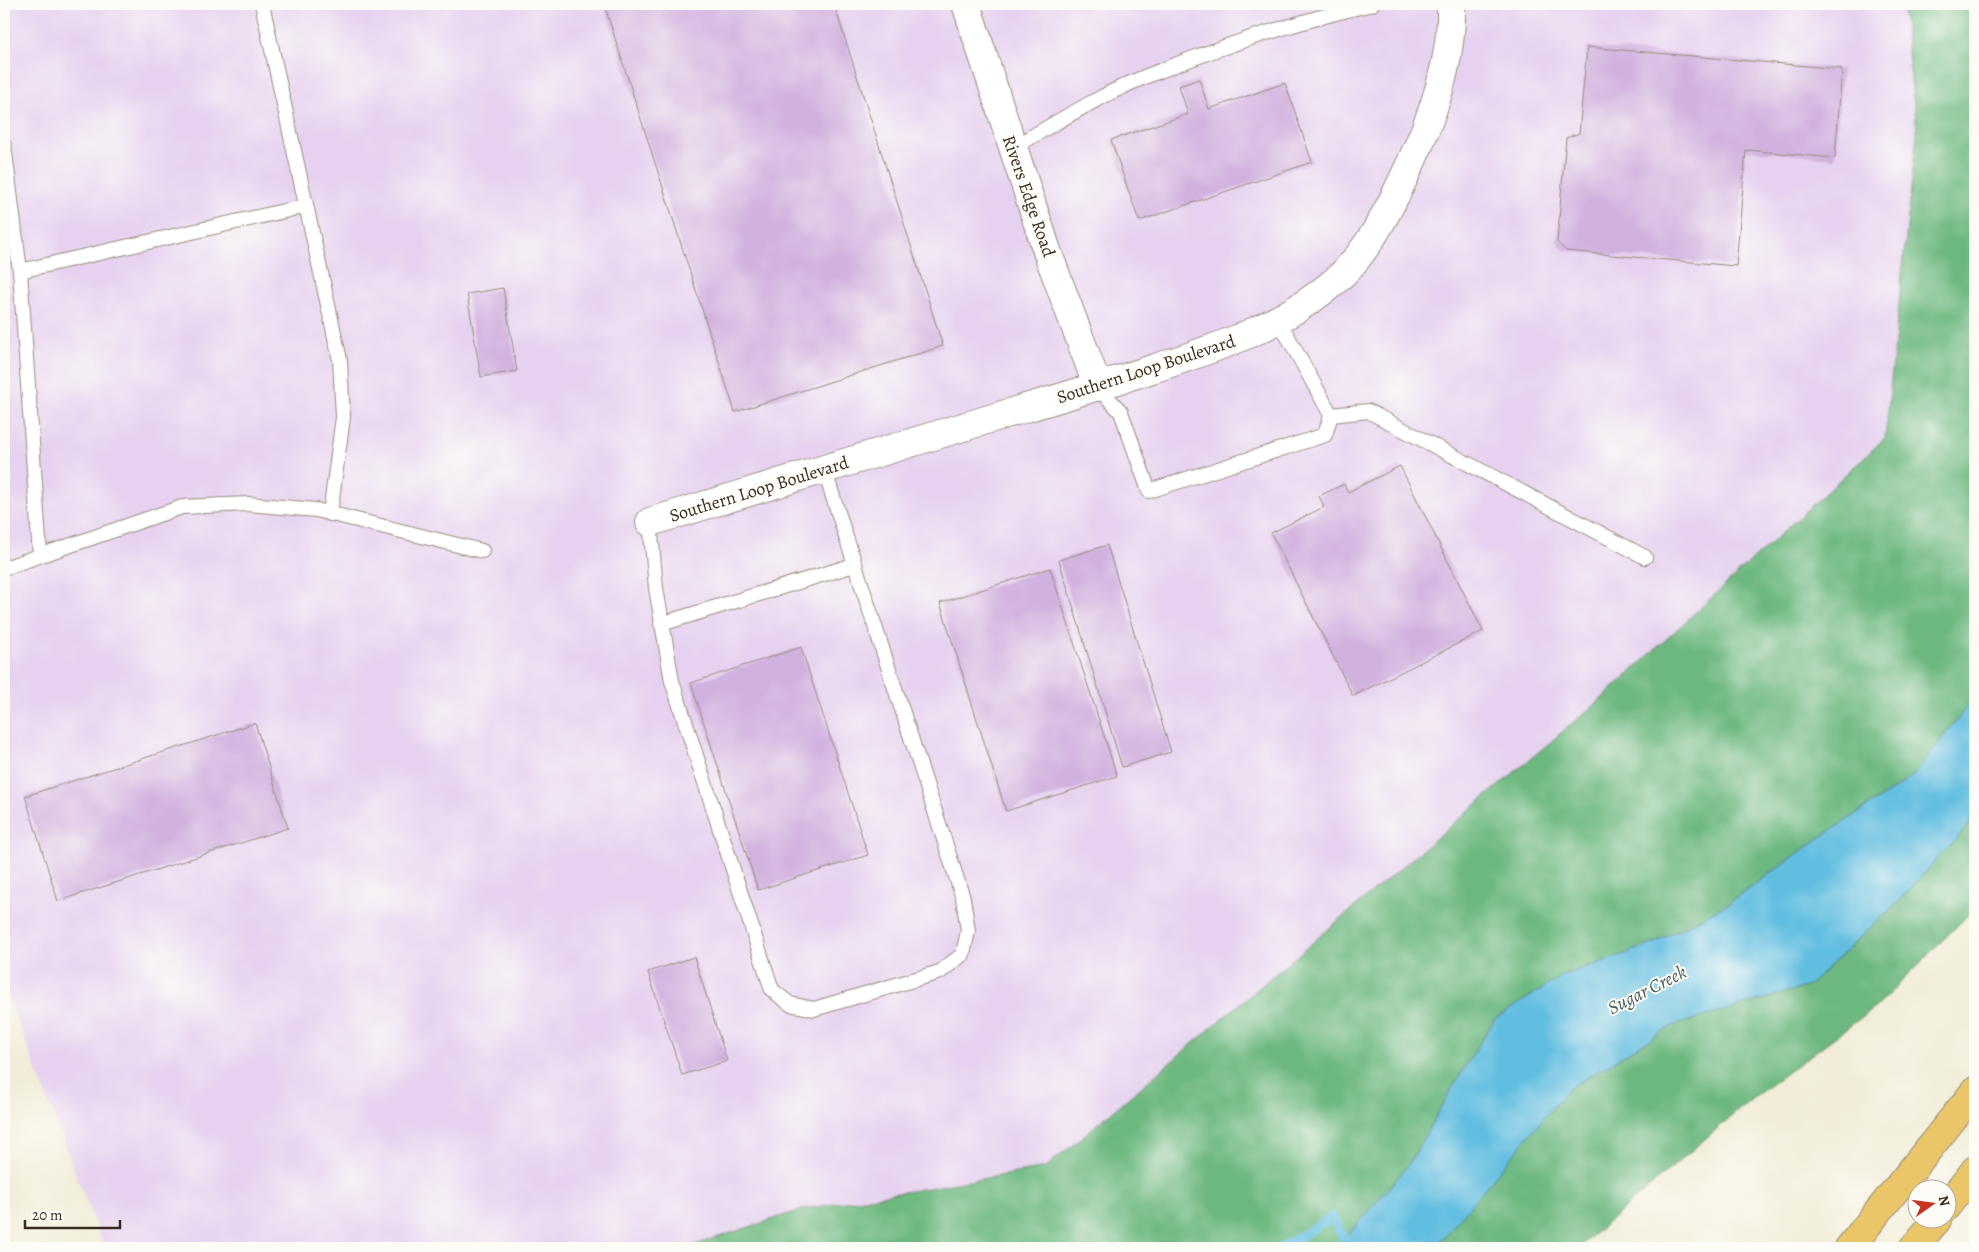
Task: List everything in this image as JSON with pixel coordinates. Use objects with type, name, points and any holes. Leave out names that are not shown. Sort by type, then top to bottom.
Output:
[{"type":"highway","points":[[1849,1248],[1975,1091]]},
{"type":"highway","points":[[1956,1194],[1975,1170]]},
{"type":"highway","points":[[1914,1248],[1929,1230]]},
{"type":"street","name":"Rivers Edge Road","points":[[966,4],[1047,251],[1098,387]]},
{"type":"street","name":"Southern Loop Boulevard","points":[[650,522],[1098,387],[1221,347],[1303,305],[1336,281],[1360,256],[1382,222],[1415,156],[1440,88],[1448,54],[1452,4]]},
{"type":"lane","points":[[262,4],[340,360],[343,417],[330,514]]},
{"type":"lane","points":[[1012,148],[1084,107],[1145,77],[1275,30],[1372,4]]},
{"type":"lane","points":[[4,145],[20,271],[40,555]]},
{"type":"lane","points":[[20,271],[306,206]]},
{"type":"lane","points":[[1098,387],[1121,412],[1149,492],[1325,435],[1331,415],[1278,319]]},
{"type":"lane","points":[[1331,415],[1368,411],[1646,557]]},
{"type":"lane","points":[[650,522],[661,624],[672,681],[772,990],[790,1004],[814,1009],[940,972],[963,954],[968,931],[963,898],[824,469]]},
{"type":"lane","points":[[4,568],[182,507],[248,504],[330,514],[482,550]]},
{"type":"lane","points":[[661,624],[854,564]]},
{"type":"shaded area","points":[[4,4],[1902,4],[1917,130],[1885,438],[1600,700],[1045,1168],[804,1209],[685,1248],[104,1248],[4,985]]},
{"type":"green space","points":[[1902,4],[1975,4],[1975,696],[1911,778],[1815,841],[1729,903],[1650,945],[1562,976],[1495,1019],[1452,1088],[1409,1164],[1337,1248],[685,1248],[804,1209],[1045,1168],[1600,700],[1885,438],[1917,130]]},
{"type":"green space","points":[[1975,818],[1975,908],[1877,1006],[1754,1097],[1578,1248],[1435,1248],[1568,1089],[1672,1026],[1808,986],[1898,902]]},
{"type":"water","name":"Sugar Creek","points":[[1975,696],[1975,818],[1898,902],[1808,986],[1672,1026],[1568,1089],[1435,1248],[1337,1248],[1409,1164],[1452,1088],[1495,1019],[1562,976],[1650,945],[1729,903],[1815,841],[1911,778]]},
{"type":"building","points":[[604,4],[834,4],[943,346],[735,412]]},
{"type":"building","points":[[1587,47],[1842,69],[1835,158],[1746,150],[1736,266],[1566,251],[1557,242],[1566,138],[1579,133]]},
{"type":"building","points":[[1199,79],[1209,109],[1285,83],[1312,162],[1139,221],[1111,140],[1188,114],[1179,86]]},
{"type":"building","points":[[503,288],[517,371],[481,377],[467,294]]},
{"type":"building","points":[[1400,466],[1483,631],[1353,696],[1271,533],[1324,507],[1319,496],[1344,484],[1348,492]]},
{"type":"building","points":[[1107,545],[1171,752],[1122,767],[1059,560]]},
{"type":"building","points":[[1050,568],[1117,776],[1006,811],[940,603]]},
{"type":"building","points":[[801,647],[868,855],[758,890],[691,683]]},
{"type":"building","points":[[255,723],[288,828],[58,901],[25,796]]},
{"type":"building","points":[[694,957],[727,1061],[682,1075],[648,972]]},
{"type":"waterway","points":[[1281,1248],[1332,1217],[1349,1248]]}]
